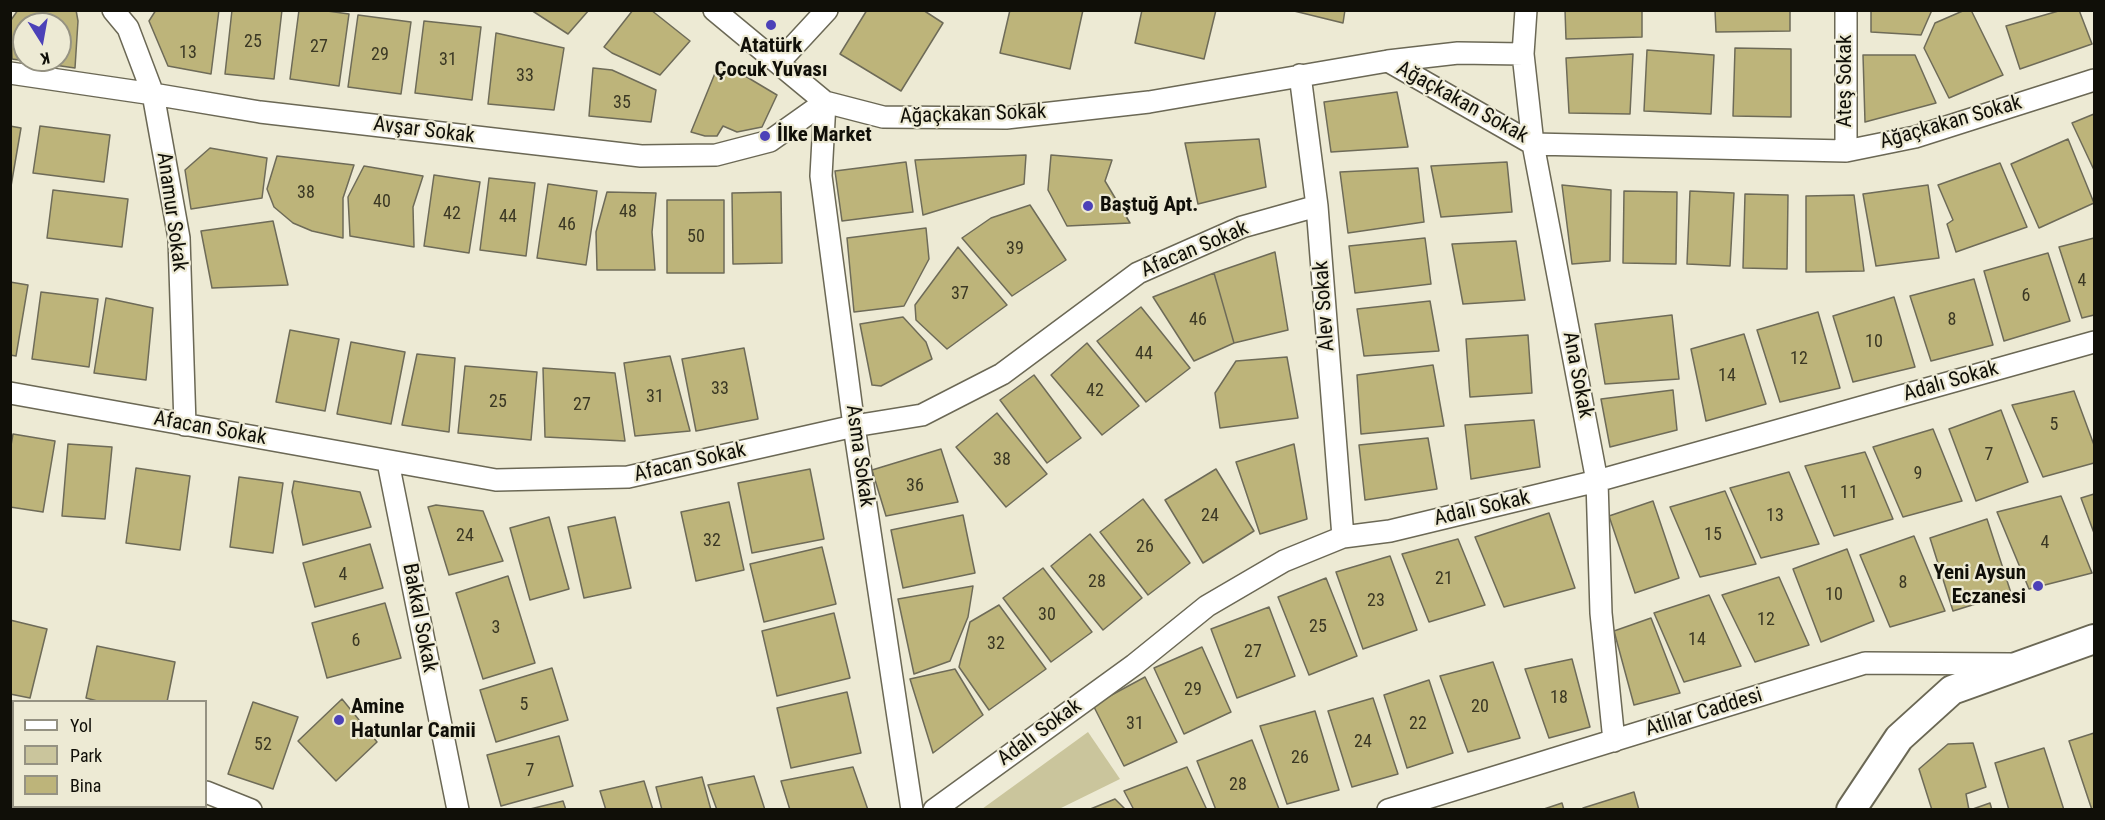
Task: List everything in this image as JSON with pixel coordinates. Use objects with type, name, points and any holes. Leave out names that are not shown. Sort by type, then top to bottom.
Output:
[{"type":"main road","points":[[1851,810],[1899,738],[1952,690],[2094,639]]},
{"type":"street","name":"Anamur Sokak","points":[[113,10],[128,28],[153,94],[178,238],[185,425]]},
{"type":"street","name":"Ağaçkakan Sokak","points":[[714,10],[825,102],[883,117],[1006,118],[1149,102],[1388,61],[1533,144],[1846,151],[1915,137],[2094,80]]},
{"type":"street","points":[[778,63],[827,10]]},
{"type":"street","name":"Ana Sokak","points":[[1526,10],[1523,54],[1533,144],[1597,481],[1601,613],[1614,741]]},
{"type":"street","name":"Ateş Sokak","points":[[1846,10],[1846,151]]},
{"type":"street","points":[[1388,61],[1458,53],[1523,54]]},
{"type":"street","name":"Avşar Sokak","points":[[10,73],[260,112],[641,156],[716,155],[770,141],[825,102]]},
{"type":"street","name":"Alev Sokak","points":[[1300,75],[1317,206],[1343,537]]},
{"type":"street","name":"Asma Sokak","points":[[825,102],[821,176],[854,426],[912,810]]},
{"type":"street","name":"Afacan Sokak","points":[[10,393],[496,480],[628,477],[854,426],[922,415],[1002,375],[1138,273],[1242,227],[1317,206]]},
{"type":"street","name":"Adalı Sokak","points":[[934,810],[1134,665],[1207,606],[1284,561],[1343,537],[1390,531],[1597,481],[2094,342]]},
{"type":"street","name":"Bakkal Sokak","points":[[388,462],[458,810]]},
{"type":"street","name":"Atlılar Caddesi","points":[[1388,810],[1865,663],[2025,664]]},
{"type":"street","points":[[207,792],[251,810]]},
{"type":"green space","points":[[1088,732],[1120,779],[1059,809],[982,809]]},
{"type":"building","points":[[18,10],[76,10],[78,21],[75,68],[72,68],[72,12],[17,12]]},
{"type":"building","points":[[156,10],[219,10],[211,74],[168,66],[149,21]]},
{"type":"building","points":[[232,10],[282,10],[274,79],[225,74]]},
{"type":"building","points":[[299,10],[349,14],[339,86],[290,79]]},
{"type":"building","points":[[531,10],[589,10],[568,34]]},
{"type":"building","points":[[633,10],[651,10],[690,41],[660,75],[604,47]]},
{"type":"building","points":[[867,10],[923,10],[943,23],[901,91],[840,54]]},
{"type":"building","points":[[1010,10],[1083,10],[1070,69],[1000,53]]},
{"type":"building","points":[[1142,10],[1216,10],[1204,59],[1135,43]]},
{"type":"building","points":[[1290,10],[1345,10],[1343,23]]},
{"type":"building","points":[[1565,10],[1642,10],[1642,37],[1566,39]]},
{"type":"building","points":[[1715,10],[1790,10],[1790,31],[1716,32]]},
{"type":"building","points":[[1871,10],[1932,10],[1921,35],[1871,32]]},
{"type":"building","points":[[1965,10],[1971,10],[2003,75],[1949,98],[1924,48],[1935,23]]},
{"type":"building","points":[[2062,10],[2079,10],[2092,44],[2020,69],[2006,26]]},
{"type":"building","points":[[358,15],[411,22],[401,94],[348,87]]},
{"type":"building","points":[[424,21],[481,27],[472,100],[415,93]]},
{"type":"building","points":[[496,33],[564,48],[554,110],[488,104]]},
{"type":"building","points":[[1735,48],[1791,49],[1791,117],[1733,116]]},
{"type":"building","points":[[1647,50],[1714,55],[1711,114],[1644,111]]},
{"type":"building","points":[[1633,54],[1630,114],[1569,113],[1566,58]]},
{"type":"building","points":[[1863,55],[1915,55],[1936,103],[1865,122]]},
{"type":"building","points":[[720,61],[777,95],[762,127],[737,132],[723,126],[717,136],[705,136],[691,132]]},
{"type":"building","points":[[593,68],[612,70],[656,90],[651,122],[589,116]]},
{"type":"building","points":[[1397,92],[1408,147],[1331,152],[1324,102]]},
{"type":"building","points":[[2094,114],[2094,170],[2072,123]]},
{"type":"building","points":[[10,126],[21,128],[10,192]]},
{"type":"building","points":[[40,126],[110,135],[104,182],[33,173]]},
{"type":"building","points":[[1259,139],[1266,187],[1198,204],[1185,143]]},
{"type":"building","points":[[2068,139],[2094,203],[2039,228],[2011,164]]},
{"type":"building","points":[[210,148],[267,158],[262,198],[191,209],[185,170]]},
{"type":"building","points":[[1026,155],[1024,184],[923,215],[915,160]]},
{"type":"building","name":"Baştuğ Apt.","points":[[1051,155],[1112,160],[1105,181],[1130,223],[1067,226],[1048,190]]},
{"type":"building","points":[[277,156],[354,165],[343,198],[343,238],[312,231],[293,223],[274,207],[267,189]]},
{"type":"building","points":[[906,162],[913,212],[842,221],[835,171]]},
{"type":"building","points":[[1507,162],[1512,212],[1441,217],[1431,166]]},
{"type":"building","points":[[2000,163],[2027,227],[1956,252],[1947,224],[1953,220],[1938,185]]},
{"type":"building","points":[[364,166],[423,176],[413,207],[414,247],[350,236],[348,197]]},
{"type":"building","points":[[1418,168],[1424,222],[1348,233],[1340,172]]},
{"type":"building","points":[[434,175],[480,182],[469,253],[424,246]]},
{"type":"building","points":[[489,178],[535,183],[526,256],[480,250]]},
{"type":"building","points":[[548,184],[597,191],[586,265],[537,258]]},
{"type":"building","points":[[1562,185],[1611,190],[1610,261],[1572,264]]},
{"type":"building","points":[[1928,185],[1939,258],[1876,266],[1863,194]]},
{"type":"building","points":[[53,190],[128,199],[122,247],[47,238]]},
{"type":"building","points":[[1624,191],[1677,192],[1676,264],[1623,263]]},
{"type":"building","points":[[1690,191],[1734,193],[1730,266],[1687,264]]},
{"type":"building","points":[[607,192],[656,193],[652,232],[655,270],[597,270],[596,232]]},
{"type":"building","points":[[781,192],[782,263],[733,264],[732,193]]},
{"type":"building","points":[[1745,194],[1788,195],[1787,269],[1743,268]]},
{"type":"building","points":[[1854,195],[1864,271],[1806,272],[1806,196]]},
{"type":"building","points":[[667,200],[724,200],[724,273],[667,273]]},
{"type":"building","points":[[1030,205],[1066,260],[1012,296],[962,238],[991,218]]},
{"type":"building","points":[[273,221],[288,285],[212,288],[201,231]]},
{"type":"building","points":[[926,228],[929,259],[904,306],[854,312],[847,238]]},
{"type":"building","points":[[1425,238],[1431,284],[1355,293],[1349,246]]},
{"type":"building","points":[[2094,238],[2094,315],[2082,318],[2059,247]]},
{"type":"building","points":[[1516,241],[1525,300],[1463,304],[1452,244]]},
{"type":"building","points":[[958,247],[1007,305],[947,349],[916,320],[915,305]]},
{"type":"building","points":[[1275,252],[1288,330],[1234,343],[1214,273]]},
{"type":"building","points":[[2048,253],[2070,321],[2004,341],[1984,271]]},
{"type":"building","points":[[1214,273],[1234,343],[1194,361],[1153,297]]},
{"type":"building","points":[[1974,279],[1993,345],[1931,361],[1910,296]]},
{"type":"building","points":[[10,282],[28,285],[16,356],[10,355]]},
{"type":"building","points":[[41,292],[98,299],[89,367],[32,359]]},
{"type":"building","points":[[1894,297],[1915,367],[1853,382],[1833,316]]},
{"type":"building","points":[[106,298],[153,308],[146,380],[94,373]]},
{"type":"building","points":[[1430,301],[1439,351],[1364,356],[1357,309]]},
{"type":"building","points":[[1141,307],[1190,368],[1146,402],[1097,341]]},
{"type":"building","points":[[1818,312],[1840,388],[1780,402],[1757,330]]},
{"type":"building","points":[[1672,315],[1679,379],[1605,384],[1595,324]]},
{"type":"building","points":[[903,317],[926,342],[932,359],[881,386],[872,385],[860,324]]},
{"type":"building","points":[[290,330],[339,339],[325,411],[276,402]]},
{"type":"building","points":[[1744,334],[1766,404],[1706,421],[1691,349]]},
{"type":"building","points":[[1528,335],[1532,393],[1470,397],[1466,339]]},
{"type":"building","points":[[351,342],[405,352],[391,424],[337,414]]},
{"type":"building","points":[[1087,343],[1139,406],[1102,435],[1051,375]]},
{"type":"building","points":[[744,348],[758,419],[696,431],[682,359]]},
{"type":"building","points":[[417,354],[455,358],[449,432],[402,425]]},
{"type":"building","points":[[670,356],[690,431],[635,436],[624,363]]},
{"type":"building","points":[[1287,357],[1298,418],[1220,428],[1215,393],[1236,361]]},
{"type":"building","points":[[1433,365],[1444,426],[1361,434],[1357,375]]},
{"type":"building","points":[[465,366],[537,372],[531,440],[458,433]]},
{"type":"building","points":[[543,368],[615,373],[625,441],[545,437]]},
{"type":"building","points":[[1034,375],[1081,438],[1047,463],[1000,400]]},
{"type":"building","points":[[1673,390],[1677,430],[1610,447],[1601,399]]},
{"type":"building","points":[[2074,391],[2094,445],[2094,463],[2043,477],[2012,405]]},
{"type":"building","points":[[2001,410],[2028,482],[1976,501],[1949,429]]},
{"type":"building","points":[[997,413],[1047,474],[1006,507],[956,447]]},
{"type":"building","points":[[1534,420],[1540,467],[1471,479],[1465,425]]},
{"type":"building","points":[[1933,429],[1962,501],[1903,517],[1873,447]]},
{"type":"building","points":[[13,434],[55,441],[43,512],[10,507],[10,451]]},
{"type":"building","points":[[1428,438],[1437,489],[1365,500],[1359,445]]},
{"type":"building","points":[[68,444],[112,447],[105,519],[62,516]]},
{"type":"building","points":[[1294,444],[1307,519],[1260,534],[1236,462]]},
{"type":"building","points":[[941,449],[958,502],[886,516],[872,470]]},
{"type":"building","points":[[1865,452],[1893,519],[1834,536],[1805,466]]},
{"type":"building","points":[[136,468],[190,476],[180,550],[126,543]]},
{"type":"building","points":[[810,469],[824,539],[752,553],[738,483]]},
{"type":"building","points":[[1216,469],[1254,531],[1203,563],[1165,500]]},
{"type":"building","points":[[1789,472],[1819,544],[1761,558],[1730,488]]},
{"type":"building","points":[[239,477],[283,483],[273,553],[230,547]]},
{"type":"building","points":[[294,481],[360,492],[371,527],[303,545],[292,492]]},
{"type":"building","points":[[1725,491],[1756,564],[1700,577],[1670,507]]},
{"type":"building","points":[[2094,494],[2094,533],[2081,498]]},
{"type":"building","points":[[2061,496],[2092,573],[2029,589],[1997,512]]},
{"type":"building","points":[[1143,499],[1190,563],[1148,595],[1100,532]]},
{"type":"building","points":[[1653,501],[1679,578],[1635,593],[1609,516]]},
{"type":"building","points":[[729,502],[744,570],[696,581],[681,512]]},
{"type":"building","points":[[436,505],[483,511],[503,561],[449,575],[428,507]]},
{"type":"building","points":[[1549,513],[1575,588],[1504,607],[1475,537]]},
{"type":"building","points":[[963,515],[975,573],[903,588],[891,530]]},
{"type":"building","points":[[549,517],[569,589],[530,600],[510,528]]},
{"type":"building","points":[[615,517],[631,588],[584,598],[568,527]]},
{"type":"building","points":[[1987,519],[2011,593],[1953,611],[1930,538]]},
{"type":"building","points":[[1090,534],[1142,598],[1103,630],[1051,566]]},
{"type":"building","points":[[1914,536],[1945,611],[1890,627],[1860,555]]},
{"type":"building","points":[[1458,539],[1485,605],[1429,622],[1402,554]]},
{"type":"building","points":[[370,544],[383,588],[315,607],[303,563]]},
{"type":"building","points":[[822,547],[836,604],[764,622],[750,564]]},
{"type":"building","points":[[1847,549],[1874,621],[1821,642],[1793,569]]},
{"type":"building","points":[[1390,556],[1417,630],[1363,649],[1336,572]]},
{"type":"building","points":[[1043,568],[1092,632],[1051,662],[1003,598]]},
{"type":"building","points":[[508,576],[535,663],[483,679],[456,593]]},
{"type":"building","points":[[1779,577],[1809,645],[1755,662],[1722,595]]},
{"type":"building","points":[[1326,578],[1357,656],[1309,675],[1278,597]]},
{"type":"building","points":[[973,586],[968,617],[950,661],[914,674],[898,599]]},
{"type":"building","points":[[1709,595],[1741,666],[1684,682],[1654,613]]},
{"type":"building","points":[[385,603],[401,658],[327,678],[312,623]]},
{"type":"building","points":[[999,605],[1046,669],[989,710],[959,667],[970,622]]},
{"type":"building","points":[[1269,607],[1295,676],[1237,698],[1211,629]]},
{"type":"building","points":[[834,613],[850,678],[777,696],[762,631]]},
{"type":"building","points":[[1651,618],[1680,693],[1634,705],[1614,631]]},
{"type":"building","points":[[10,620],[47,629],[30,698],[10,694]]},
{"type":"building","points":[[97,646],[175,662],[167,700],[94,700],[86,698]]},
{"type":"building","points":[[1202,647],[1231,712],[1184,734],[1154,668]]},
{"type":"building","points":[[1572,659],[1590,727],[1549,738],[1525,669]]},
{"type":"building","points":[[1493,662],[1520,738],[1468,752],[1440,676]]},
{"type":"building","points":[[552,668],[568,720],[496,742],[480,690]]},
{"type":"building","points":[[955,669],[983,715],[933,753],[910,679]]},
{"type":"building","points":[[1145,677],[1177,742],[1124,766],[1093,705]]},
{"type":"building","points":[[1429,680],[1453,753],[1407,768],[1384,695]]},
{"type":"building","points":[[847,692],[861,753],[791,768],[777,708]]},
{"type":"building","points":[[1373,698],[1398,774],[1352,787],[1328,711]]},
{"type":"building","name":"Amine Hatunlar Camii","points":[[342,699],[377,742],[336,781],[298,741]]},
{"type":"building","points":[[253,702],[298,717],[273,789],[228,774]]},
{"type":"building","points":[[1315,711],[1339,790],[1287,804],[1260,726]]},
{"type":"building","points":[[2094,733],[2094,810],[2092,810],[2069,741]]},
{"type":"building","points":[[559,736],[573,786],[501,806],[487,755]]},
{"type":"building","points":[[1252,740],[1279,809],[1216,810],[1197,761]]},
{"type":"building","points":[[1973,743],[1986,787],[1966,794],[1969,810],[1932,810],[1919,769],[1948,744]]},
{"type":"building","points":[[2044,748],[2064,810],[2009,810],[1995,763]]},
{"type":"building","points":[[853,767],[868,810],[790,810],[781,781]]},
{"type":"building","points":[[1187,767],[1207,810],[1134,810],[1124,791]]},
{"type":"building","points":[[754,776],[765,810],[717,810],[708,785]]},
{"type":"building","points":[[702,777],[711,810],[662,810],[656,787]]},
{"type":"building","points":[[644,781],[653,810],[606,810],[600,791]]},
{"type":"building","points":[[10,785],[12,785],[12,808],[36,808],[36,810],[10,810]]},
{"type":"building","points":[[1634,792],[1639,810],[1583,810],[1583,808]]},
{"type":"building","points":[[1115,799],[1126,810],[1088,810]]},
{"type":"building","points":[[563,801],[566,810],[526,810]]},
{"type":"building","points":[[1562,803],[1564,810],[1541,810]]},
{"type":"building","points":[[1990,803],[1992,810],[1970,810]]},
{"type":"place","name":"Atatürk Çocuk Yuvası","points":[[771,25]]},
{"type":"place","name":"İlke Market","points":[[765,136]]},
{"type":"place","name":"Baştuğ Apt.","points":[[1088,206]]},
{"type":"place","name":"Yeni Aysun Eczanesi","points":[[2038,586]]},
{"type":"place","name":"Amine Hatunlar Camii","points":[[339,720]]}]
